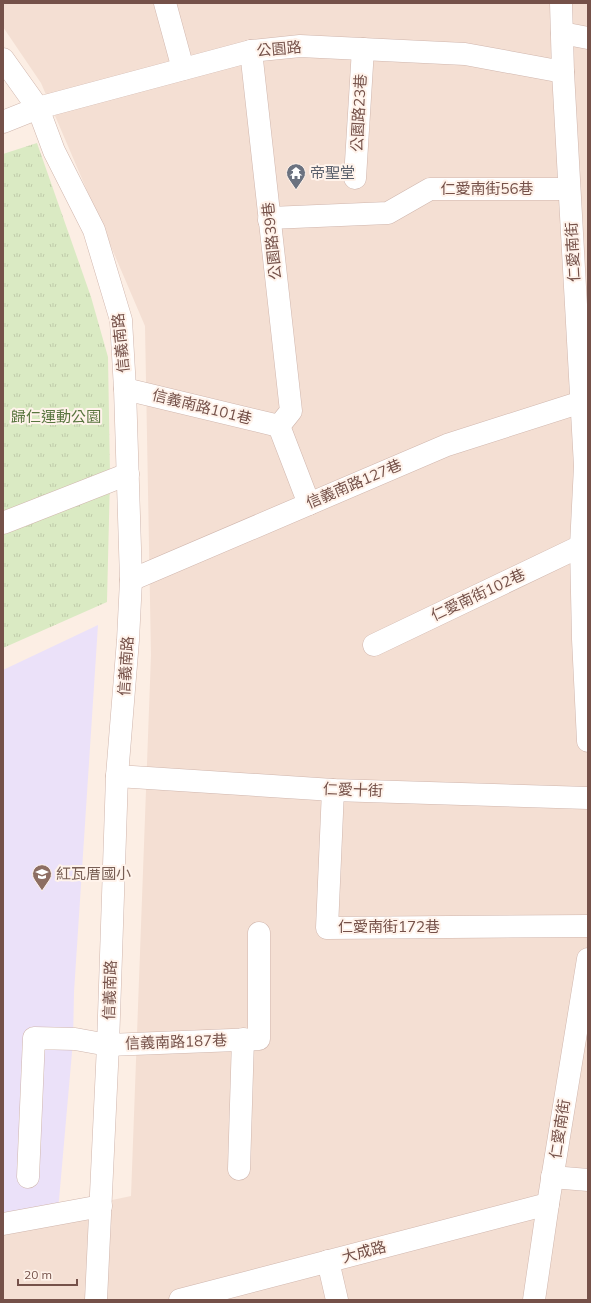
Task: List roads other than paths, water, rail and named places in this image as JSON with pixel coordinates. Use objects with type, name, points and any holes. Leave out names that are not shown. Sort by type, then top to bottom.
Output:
[{"type":"street","points":[[165,3],[183,69]]},
{"type":"street","name":"仁愛南街","points":[[561,3],[563,72],[570,189],[582,295],[585,401],[585,546],[582,640],[586,678],[588,741]]},
{"type":"street","points":[[562,33],[588,38]]},
{"type":"street","name":"公園路","points":[[3,122],[38,108],[251,51],[300,46],[464,54],[563,72]]},
{"type":"street","name":"公園路23巷","points":[[355,178],[363,49]]},
{"type":"street","name":"公園路39巷","points":[[251,51],[291,411],[279,426]]},
{"type":"street","name":"信義南路","points":[[3,59],[38,108],[54,151],[94,230],[121,320],[125,389],[131,580],[128,640],[117,776],[108,1045],[96,1300]]},
{"type":"street","name":"仁愛南街56巷","points":[[269,219],[388,213],[430,189],[570,189]]},
{"type":"street","name":"信義南路101巷","points":[[125,389],[279,426]]},
{"type":"street","name":"信義南路127巷","points":[[131,580],[447,445],[585,401]]},
{"type":"street","points":[[279,426],[309,504]]},
{"type":"street","points":[[3,523],[128,474]]},
{"type":"street","name":"仁愛南街102巷","points":[[374,645],[585,546]]},
{"type":"street","name":"仁愛十街","points":[[117,776],[333,790],[588,798]]},
{"type":"street","name":"仁愛南街172巷","points":[[333,790],[327,928],[588,926]]},
{"type":"street","name":"信義南路187巷","points":[[28,1177],[34,1038],[75,1039],[108,1045],[259,1039],[259,933]]},
{"type":"street","name":"仁愛南街","points":[[534,1300],[552,1177],[588,959]]},
{"type":"street","name":"信義南路187巷","points":[[239,1170],[243,1039]]},
{"type":"street","points":[[552,1177],[588,1180]]},
{"type":"street","name":"大成路","points":[[180,1300],[548,1204]]},
{"type":"street","points":[[3,1224],[101,1206]]},
{"type":"street","points":[[328,1262],[337,1300]]},
{"type":"place","name":"帝聖堂","points":[[296,190]]},
{"type":"place","name":"紅瓦厝國小","points":[[42,891]]},
{"type":"park label","name":"歸仁運動公園","points":[[56,417]]}]
